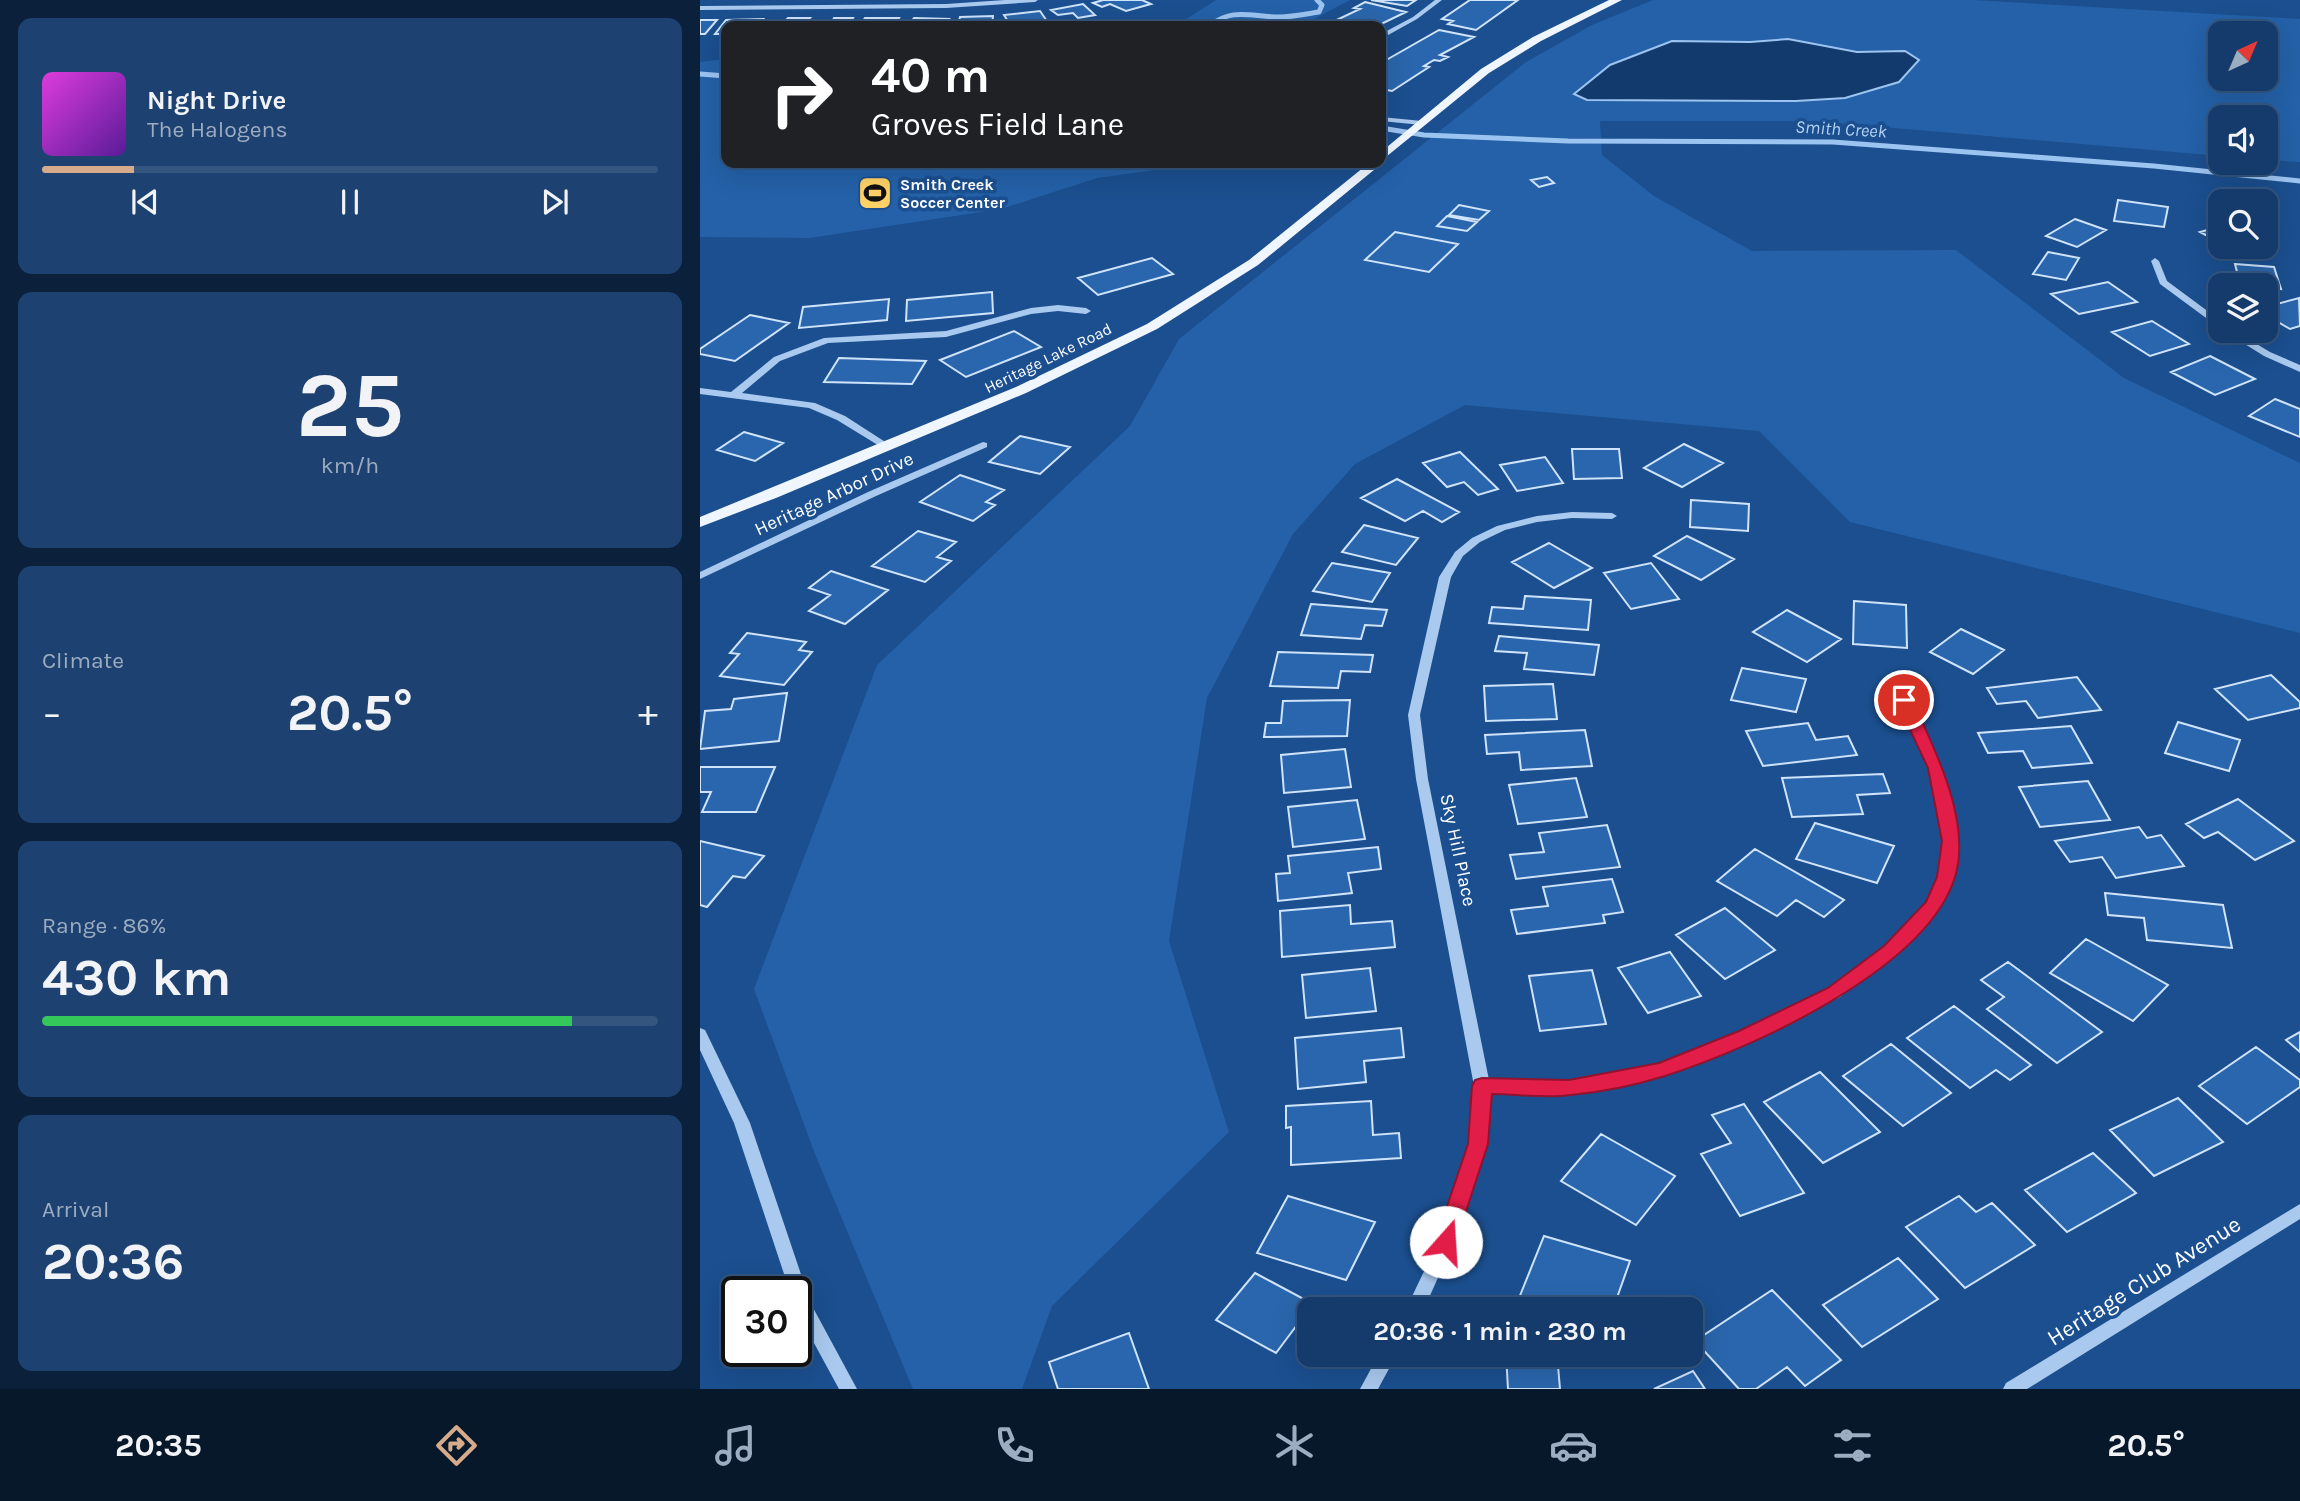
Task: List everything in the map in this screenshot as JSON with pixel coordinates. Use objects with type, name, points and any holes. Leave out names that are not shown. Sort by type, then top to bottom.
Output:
[{"type":"main road","points":[[1386,154],[1485,71],[1538,39],[1616,0]]},
{"type":"main road","name":"Heritage Lake Road","points":[[700,523],[1009,397],[1081,364],[1171,316],[1233,276],[1295,232],[1370,168]]},
{"type":"street","points":[[700,8],[946,6],[1035,0]]},
{"type":"street","points":[[1386,34],[1439,0]]},
{"type":"street","points":[[1386,119],[1422,123]]},
{"type":"street","points":[[2155,261],[2164,282],[2208,316]]},
{"type":"street","points":[[735,394],[777,359],[827,340],[946,334],[1031,310],[1058,308],[1086,311]]},
{"type":"street","points":[[2249,343],[2300,369]]},
{"type":"street","points":[[700,391],[811,405],[841,418],[886,447]]},
{"type":"street","name":"Heritage Arbor Drive","points":[[700,576],[872,494],[983,445]]},
{"type":"street","name":"Sky Hill Place","points":[[1421,1297],[1446,1242],[1478,1144],[1482,1086],[1422,779],[1414,716],[1445,577],[1459,554],[1476,540],[1501,528],[1572,515],[1612,516]]},
{"type":"street","points":[[1482,1086],[1569,1088],[1661,1070],[1746,1037],[1835,992],[1890,951],[1933,905],[1946,877],[1951,841],[1936,768],[1904,700]]},
{"type":"street","points":[[700,1034],[742,1123],[803,1306],[848,1389]]},
{"type":"street","name":"Heritage Club Avenue","points":[[2012,1389],[2300,1212]]},
{"type":"street","points":[[1369,1389],[1382,1367]]},
{"type":"shaded area","points":[[1216,0],[1350,0],[1310,21],[1183,21]]},
{"type":"shaded area","points":[[1653,0],[1974,0],[2300,19],[2300,162],[2278,161],[2278,105],[2208,105],[2208,155],[1813,121],[1600,121],[1602,155],[1654,196],[1752,251],[1956,250],[2124,378],[2300,463],[2300,633],[1850,522],[1759,431],[1465,405],[1355,464],[1293,534],[1207,698],[1169,941],[1229,1132],[1052,1306],[1022,1389],[913,1389],[815,1154],[754,989],[877,665],[1130,426],[1179,339],[1526,62],[1592,25]]},
{"type":"shaded area","points":[[1788,39],[1857,52],[1905,51],[1919,60],[1899,82],[1845,98],[1796,101],[1587,100],[1574,94],[1610,65],[1672,41],[1750,42]]},
{"type":"shaded area","name":"Smith Creek Soccer Center","points":[[721,60],[721,168],[1170,168],[1097,178],[1001,209],[810,238],[700,237],[700,62]]},
{"type":"building","points":[[1103,0],[1142,0],[1151,4],[1126,11],[1110,4],[1102,7],[1093,3]]},
{"type":"building","points":[[1371,0],[1416,0],[1407,6]]},
{"type":"building","points":[[1470,0],[1518,0],[1476,30],[1448,24],[1453,21],[1442,19]]},
{"type":"building","points":[[1365,2],[1406,12],[1386,22],[1335,21],[1360,9],[1354,8]]},
{"type":"building","points":[[1083,4],[1095,15],[1078,18],[1073,13],[1058,15],[1051,10]]},
{"type":"building","points":[[1040,11],[1047,21],[1008,21],[1004,15]]},
{"type":"building","points":[[993,16],[992,21],[959,21],[960,17]]},
{"type":"building","points":[[788,18],[810,18],[807,21],[785,21]]},
{"type":"building","points":[[853,18],[851,21],[817,21]]},
{"type":"building","points":[[865,18],[899,18],[897,21],[863,21]]},
{"type":"building","points":[[914,18],[949,19],[948,21],[912,21]]},
{"type":"building","points":[[763,19],[761,21],[726,20]]},
{"type":"building","points":[[700,20],[717,20],[705,34],[700,34]]},
{"type":"building","points":[[1439,30],[1474,37],[1440,55],[1448,57],[1440,61],[1434,60],[1424,66],[1429,67],[1392,91],[1386,90],[1386,60]]},
{"type":"building","points":[[1547,177],[1554,183],[1539,187],[1531,180]]},
{"type":"building","points":[[2118,200],[2168,207],[2164,227],[2114,221]]},
{"type":"building","points":[[1459,205],[1489,211],[1479,220],[1449,215]]},
{"type":"building","points":[[1447,216],[1477,222],[1467,231],[1437,226]]},
{"type":"building","points":[[2075,219],[2106,230],[2077,247],[2046,236]]},
{"type":"building","points":[[1395,232],[1458,244],[1429,272],[1365,260]]},
{"type":"building","points":[[2048,252],[2079,258],[2066,280],[2033,274]]},
{"type":"building","points":[[1152,258],[1173,274],[1098,295],[1078,278]]},
{"type":"building","points":[[2235,264],[2274,267],[2276,273],[2237,273]]},
{"type":"building","points":[[2108,282],[2137,302],[2079,314],[2051,294]]},
{"type":"building","points":[[992,292],[993,313],[906,321],[907,300]]},
{"type":"building","points":[[2299,298],[2300,326],[2290,329],[2278,322],[2278,304]]},
{"type":"building","points":[[889,299],[887,320],[799,328],[803,307]]},
{"type":"building","points":[[750,315],[789,323],[735,361],[700,354],[700,349]]},
{"type":"building","points":[[2152,321],[2189,344],[2150,356],[2112,332]]},
{"type":"building","points":[[1014,331],[1041,347],[966,377],[940,360]]},
{"type":"building","points":[[2210,356],[2255,379],[2215,395],[2171,372]]},
{"type":"building","points":[[839,358],[926,361],[912,384],[824,382]]},
{"type":"building","points":[[2275,399],[2300,409],[2300,437],[2249,416]]},
{"type":"building","points":[[744,432],[783,443],[755,461],[717,450]]},
{"type":"building","points":[[1020,436],[1070,447],[1040,474],[989,462]]},
{"type":"building","points":[[1684,444],[1723,463],[1682,487],[1644,468]]},
{"type":"building","points":[[1572,449],[1619,449],[1622,478],[1574,479]]},
{"type":"building","points":[[1460,452],[1498,489],[1478,495],[1464,482],[1447,487],[1423,463]]},
{"type":"building","points":[[1545,457],[1563,483],[1517,491],[1500,465]]},
{"type":"building","points":[[960,475],[1004,490],[986,502],[995,505],[973,521],[920,502]]},
{"type":"building","points":[[1397,479],[1459,512],[1442,522],[1423,511],[1405,521],[1361,498]]},
{"type":"building","points":[[1691,500],[1749,504],[1748,531],[1690,527]]},
{"type":"building","points":[[1364,525],[1418,538],[1396,565],[1342,552]]},
{"type":"building","points":[[918,531],[956,542],[937,557],[951,561],[925,582],[872,566]]},
{"type":"building","points":[[1687,536],[1734,559],[1701,580],[1654,556]]},
{"type":"building","points":[[1549,543],[1592,568],[1554,588],[1512,562]]},
{"type":"building","points":[[1332,563],[1390,573],[1372,602],[1313,591]]},
{"type":"building","points":[[1651,563],[1679,599],[1631,609],[1604,573]]},
{"type":"building","points":[[831,571],[888,590],[845,624],[809,611],[830,595],[809,588]]},
{"type":"building","points":[[1525,596],[1591,600],[1588,630],[1489,623],[1492,607],[1523,609]]},
{"type":"building","points":[[1854,601],[1906,605],[1907,648],[1853,644]]},
{"type":"building","points":[[1311,604],[1387,610],[1382,626],[1365,625],[1361,639],[1301,635]]},
{"type":"building","points":[[1787,610],[1841,639],[1807,662],[1753,632]]},
{"type":"building","points":[[1961,629],[2004,650],[1973,674],[1930,652]]},
{"type":"building","points":[[747,633],[806,642],[799,650],[812,652],[784,685],[720,676],[739,654],[730,653]]},
{"type":"building","points":[[1499,636],[1599,645],[1594,675],[1524,669],[1527,653],[1495,651]]},
{"type":"building","points":[[1278,652],[1373,655],[1370,672],[1341,671],[1338,688],[1270,686]]},
{"type":"building","points":[[1742,668],[1806,679],[1796,712],[1731,700]]},
{"type":"building","points":[[2271,675],[2300,702],[2300,708],[2248,720],[2215,689]]},
{"type":"building","points":[[2077,677],[2101,710],[2038,718],[2026,701],[1997,704],[1987,688]]},
{"type":"building","points":[[1553,684],[1557,719],[1486,721],[1484,686]]},
{"type":"building","points":[[787,693],[779,741],[700,749],[705,711],[731,709],[734,699]]},
{"type":"building","points":[[1350,700],[1347,736],[1264,737],[1266,723],[1281,723],[1283,701]]},
{"type":"building","points":[[2178,722],[2240,740],[2229,771],[2165,753]]},
{"type":"building","points":[[1808,723],[1816,740],[1848,736],[1857,755],[1763,766],[1746,731]]},
{"type":"building","points":[[2071,726],[2092,763],[2032,768],[2023,751],[1988,753],[1978,733]]},
{"type":"building","points":[[1585,730],[1592,766],[1521,770],[1519,752],[1487,754],[1485,735]]},
{"type":"building","points":[[1345,749],[1351,787],[1284,793],[1281,755]]},
{"type":"building","points":[[700,767],[775,767],[756,812],[702,812],[711,792],[700,792]]},
{"type":"building","points":[[1883,774],[1890,793],[1857,795],[1863,814],[1792,817],[1782,778]]},
{"type":"building","points":[[1576,778],[1587,817],[1518,824],[1509,785]]},
{"type":"building","points":[[2088,781],[2110,820],[2040,827],[2019,787]]},
{"type":"building","points":[[2238,799],[2294,841],[2255,860],[2218,832],[2204,838],[2186,824]]},
{"type":"building","points":[[1357,800],[1365,839],[1293,847],[1288,807]]},
{"type":"building","points":[[1815,823],[1894,846],[1877,883],[1796,859]]},
{"type":"building","points":[[1607,825],[1620,867],[1516,879],[1510,855],[1544,852],[1539,833]]},
{"type":"building","points":[[2139,827],[2147,838],[2161,835],[2184,866],[2116,878],[2102,857],[2070,862],[2055,841]]},
{"type":"building","points":[[700,841],[764,856],[745,878],[733,876],[707,907],[700,905]]},
{"type":"building","points":[[1378,847],[1381,869],[1348,873],[1352,893],[1278,901],[1276,874],[1290,873],[1288,856]]},
{"type":"building","points":[[1755,849],[1844,900],[1824,917],[1796,900],[1777,916],[1717,881]]},
{"type":"building","points":[[1612,879],[1623,912],[1603,915],[1605,923],[1517,934],[1511,910],[1548,906],[1543,887]]},
{"type":"building","points":[[2105,893],[2223,905],[2232,948],[2147,940],[2144,918],[2108,915]]},
{"type":"building","points":[[1350,905],[1351,924],[1392,921],[1395,947],[1282,957],[1280,911]]},
{"type":"building","points":[[1725,908],[1775,950],[1725,979],[1676,935]]},
{"type":"building","points":[[2086,939],[2168,985],[2133,1021],[2050,973]]},
{"type":"building","points":[[1670,952],[1701,996],[1648,1013],[1618,968]]},
{"type":"building","points":[[2008,962],[2102,1032],[2057,1063],[1987,1009],[2004,997],[1981,980]]},
{"type":"building","points":[[1370,968],[1376,1011],[1306,1018],[1302,975]]},
{"type":"building","points":[[1592,970],[1606,1024],[1540,1031],[1529,976]]},
{"type":"building","points":[[1954,1006],[2031,1065],[2010,1080],[1996,1070],[1970,1088],[1907,1038]]},
{"type":"building","points":[[1401,1028],[1404,1057],[1364,1061],[1366,1082],[1298,1089],[1295,1038]]},
{"type":"building","points":[[2300,1032],[2300,1052],[2286,1040]]},
{"type":"building","points":[[1891,1044],[1951,1093],[1903,1126],[1843,1076]]},
{"type":"building","points":[[2256,1047],[2300,1080],[2300,1087],[2247,1124],[2199,1086]]},
{"type":"building","points":[[1820,1072],[1880,1132],[1823,1163],[1764,1102]]},
{"type":"building","points":[[2178,1098],[2223,1142],[2154,1176],[2110,1130]]},
{"type":"building","points":[[1371,1101],[1373,1135],[1399,1133],[1401,1158],[1291,1165],[1291,1127],[1286,1128],[1286,1106]]},
{"type":"building","points":[[1744,1104],[1804,1193],[1740,1216],[1701,1154],[1731,1143],[1712,1115]]},
{"type":"building","points":[[1601,1134],[1675,1176],[1636,1225],[1561,1181]]},
{"type":"building","points":[[2093,1153],[2136,1193],[2067,1232],[2025,1190]]},
{"type":"building","points":[[1288,1196],[1375,1222],[1346,1280],[1257,1253]]},
{"type":"building","points":[[1959,1196],[1976,1212],[1992,1203],[2035,1245],[1965,1288],[1906,1227]]},
{"type":"building","points":[[1544,1236],[1630,1261],[1617,1297],[1519,1297]]},
{"type":"building","points":[[1898,1258],[1938,1299],[1862,1347],[1823,1305]]},
{"type":"building","points":[[1255,1273],[1300,1297],[1297,1297],[1297,1325],[1276,1353],[1216,1320]]},
{"type":"building","points":[[1772,1290],[1841,1360],[1805,1386],[1787,1367],[1756,1389],[1739,1389],[1703,1350],[1703,1336]]},
{"type":"building","points":[[1129,1333],[1149,1389],[1058,1389],[1049,1362]]},
{"type":"building","points":[[1507,1367],[1558,1367],[1560,1389],[1508,1389]]},
{"type":"building","points":[[1693,1371],[1705,1389],[1654,1389]]},
{"type":"waterway","points":[[1216,21],[1242,14],[1284,17],[1319,12],[1322,5],[1317,0]]},
{"type":"waterway","name":"Smith Creek","points":[[700,74],[721,76]]},
{"type":"waterway","name":"Smith Creek","points":[[1386,129],[1424,135],[1568,141],[1833,142],[2154,166],[2300,181]]},
{"type":"place","name":"Smith Creek Soccer Center","points":[[875,193]]},
{"type":"route","points":[[1446,1242],[1478,1144],[1482,1086],[1569,1088],[1661,1070],[1746,1037],[1835,992],[1890,951],[1933,905],[1946,877],[1951,841],[1936,768],[1904,700]]}]
